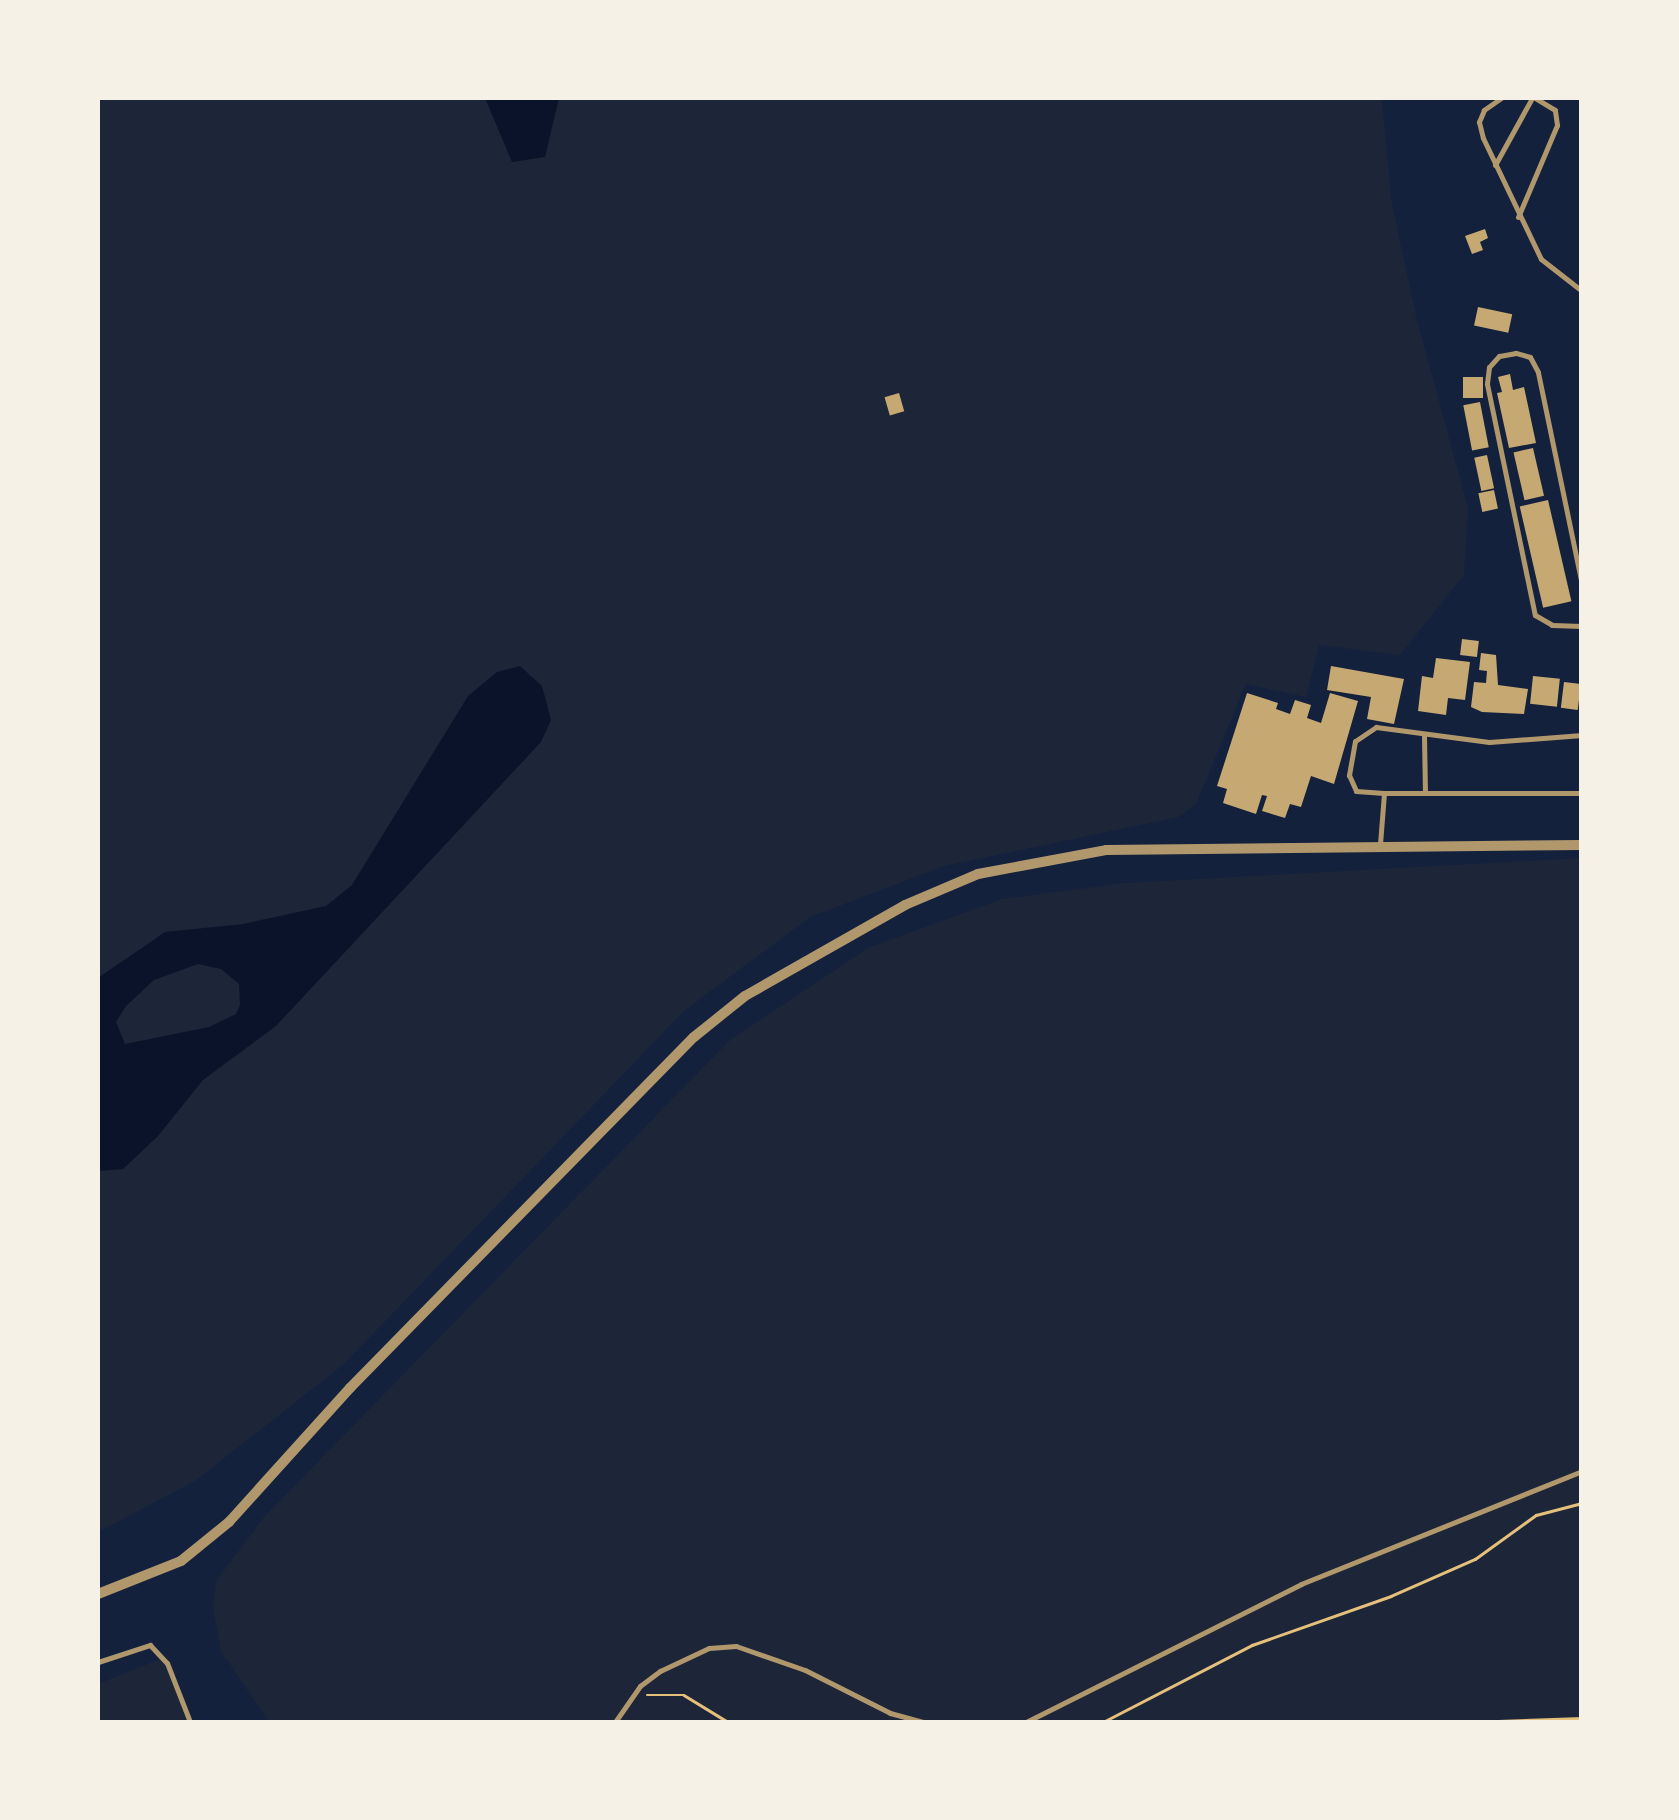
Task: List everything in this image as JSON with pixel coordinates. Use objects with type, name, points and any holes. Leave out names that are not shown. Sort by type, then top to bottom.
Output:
[{"type":"street","points":[[98,1594],[194,1553],[264,1487],[350,1388],[694,1036],[745,996],[844,938],[978,874],[1090,853],[1582,844]]},
{"type":"lane","points":[[1501,98],[1484,110],[1480,122],[1495,166],[1541,259],[1582,291]]},
{"type":"lane","points":[[1495,166],[1533,98],[1549,104],[1558,118],[1518,217]]},
{"type":"lane","points":[[1582,585],[1538,372],[1530,357],[1516,353],[1499,356],[1490,366],[1487,384],[1535,615],[1552,625],[1582,626]]},
{"type":"lane","points":[[1582,735],[1490,742],[1376,728],[1365,730],[1355,740],[1352,787],[1384,794],[1582,793]]},
{"type":"lane","points":[[1424,736],[1424,794]]},
{"type":"lane","points":[[1380,847],[1384,794]]},
{"type":"lane","points":[[1026,1722],[1300,1584],[1582,1471]]},
{"type":"lane","points":[[98,1662],[150,1645],[167,1664],[190,1722]]},
{"type":"lane","points":[[615,1722],[640,1686],[708,1648],[736,1646],[805,1670],[890,1712],[923,1722]]},
{"type":"path","points":[[1103,1722],[1252,1645],[1390,1596],[1475,1559],[1536,1515],[1582,1503]]},
{"type":"path","points":[[640,1686],[649,1696],[684,1695],[728,1722]]},
{"type":"path","points":[[1470,1722],[1582,1718]]},
{"type":"shaded area","points":[[98,98],[1382,98],[1391,199],[1416,316],[1468,508],[1464,575],[1400,655],[1319,645],[1306,697],[1246,684],[1196,804],[1178,817],[944,866],[810,917],[684,1011],[344,1364],[195,1481],[98,1532]]},
{"type":"shaded area","points":[[485,98],[559,98],[545,157],[512,162]]},
{"type":"shaded area","points":[[520,666],[542,686],[551,720],[541,742],[276,1026],[203,1080],[158,1136],[123,1169],[98,1171],[98,978],[165,932],[243,924],[326,906],[352,885],[468,696],[497,672]],"holes":[[[198,964],[221,969],[239,984],[240,1005],[236,1014],[209,1027],[125,1044],[116,1022],[126,1006],[154,980]]]},
{"type":"shaded area","points":[[1581,858],[1581,1722],[269,1722],[221,1651],[213,1608],[216,1581],[264,1517],[730,1040],[868,948],[1002,899],[1125,883]]},
{"type":"shaded area","points":[[162,1658],[188,1722],[98,1722],[98,1684]]},
{"type":"building","points":[[1485,229],[1488,238],[1480,242],[1483,250],[1472,254],[1465,236]]},
{"type":"building","points":[[1478,307],[1512,314],[1508,333],[1474,326]]},
{"type":"building","points":[[1510,374],[1513,390],[1524,387],[1536,443],[1509,448],[1497,393],[1502,392],[1498,377]]},
{"type":"building","points":[[1463,377],[1483,377],[1483,398],[1463,398]]},
{"type":"building","points":[[899,393],[904,411],[890,415],[885,397]]},
{"type":"building","points":[[1480,402],[1489,447],[1472,450],[1463,405]]},
{"type":"building","points":[[1533,448],[1544,496],[1525,500],[1514,452]]},
{"type":"building","points":[[1487,455],[1494,488],[1481,491],[1474,458]]},
{"type":"building","points":[[1494,490],[1498,509],[1482,512],[1478,493]]},
{"type":"building","points":[[1548,500],[1571,601],[1543,608],[1520,507]]},
{"type":"building","points":[[1462,639],[1479,641],[1477,657],[1460,655]]},
{"type":"building","points":[[1481,653],[1496,655],[1498,685],[1528,689],[1524,714],[1482,712],[1471,707],[1474,682],[1486,683],[1487,671],[1479,670]]},
{"type":"building","points":[[1436,658],[1470,662],[1465,700],[1448,698],[1446,715],[1418,711],[1422,676],[1433,678]]},
{"type":"building","points":[[1331,666],[1404,679],[1394,724],[1367,719],[1371,697],[1327,690]]},
{"type":"building","points":[[1533,676],[1560,679],[1557,707],[1530,704]]},
{"type":"building","points":[[1564,682],[1581,684],[1578,710],[1561,708]]},
{"type":"building","points":[[1247,693],[1278,703],[1276,709],[1290,714],[1295,700],[1311,705],[1307,718],[1321,723],[1330,693],[1358,701],[1334,784],[1311,776],[1301,807],[1290,804],[1285,818],[1262,811],[1267,796],[1262,795],[1256,814],[1223,803],[1227,789],[1217,786]]}]
